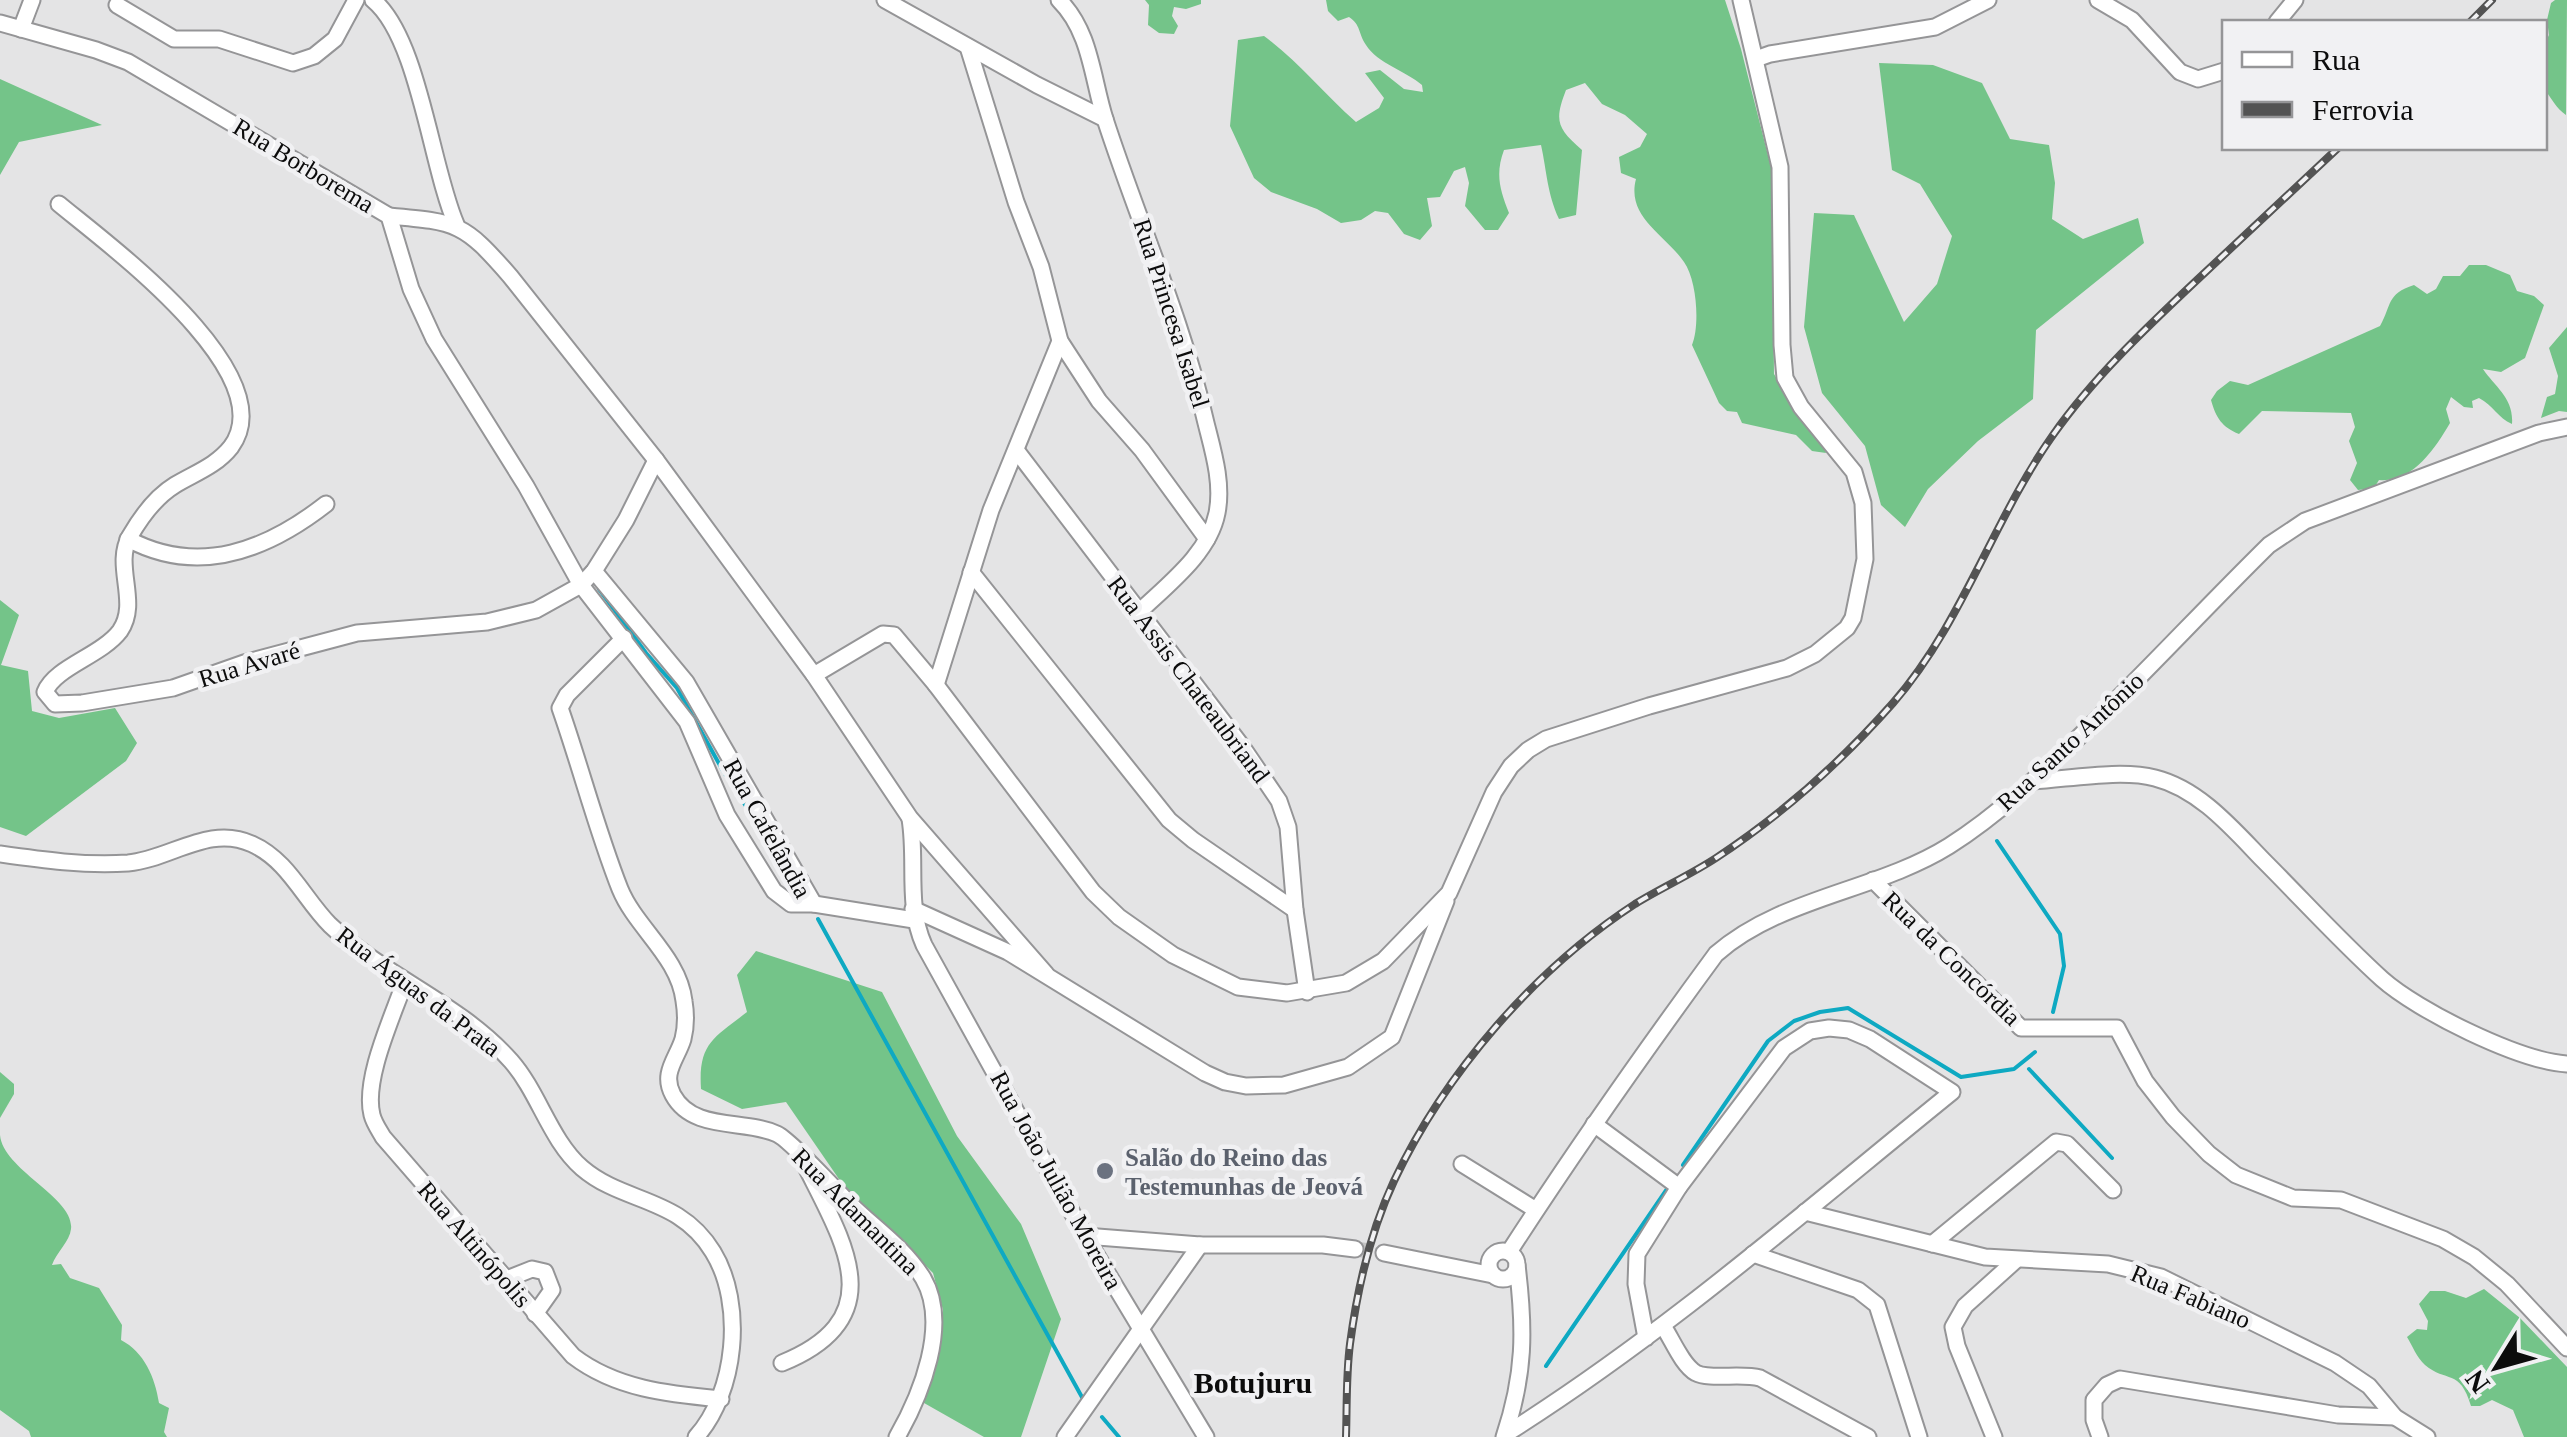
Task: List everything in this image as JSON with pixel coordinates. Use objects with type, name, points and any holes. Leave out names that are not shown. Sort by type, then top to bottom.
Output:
[{"type":"street","points":[[21,30],[32,0]]},
{"type":"street","points":[[117,5],[174,40],[219,40],[293,63],[314,56],[335,38],[356,0]]},
{"type":"street","points":[[373,0],[394,26],[411,70],[444,197],[456,224],[486,248],[510,276],[656,460],[814,675],[910,818],[1046,974]]},
{"type":"street","points":[[885,0],[1106,119]]},
{"type":"street","name":"Rua Princesa Isabel","points":[[1059,0],[1081,29],[1106,119],[1184,341],[1204,413],[1218,494],[1217,512],[1207,540]]},
{"type":"street","points":[[814,904],[914,915],[962,930],[1046,974],[1204,1073],[1246,1086],[1284,1085],[1330,1075],[1392,1037],[1449,893],[1494,792],[1511,766],[1537,744],[1649,706],[1787,668],[1827,646],[1847,628],[1865,559],[1864,503],[1854,472],[1801,407],[1785,378],[1780,167],[1741,0]]},
{"type":"street","points":[[1756,59],[1935,26],[1988,0]]},
{"type":"street","points":[[2098,0],[2132,20],[2180,72],[2198,79],[2222,72]]},
{"type":"street","points":[[2279,20],[2295,0]]},
{"type":"street","name":"Rua Borborema","points":[[0,23],[96,50],[147,72],[389,216],[411,290],[426,324],[582,585]]},
{"type":"street","points":[[968,47],[1016,202],[1041,267],[1060,340],[1099,401],[1142,450],[1207,540],[1138,614]]},
{"type":"street","points":[[430,220],[444,197]]},
{"type":"street","points":[[59,204],[182,309],[224,368],[240,408],[238,437],[222,457],[160,497],[128,539],[165,556],[210,557],[258,545],[326,504]]},
{"type":"street","points":[[389,216],[456,224]]},
{"type":"street","points":[[936,685],[971,572],[1060,340]]},
{"type":"street","name":"Rua Santo Antônio","points":[[1513,1258],[1536,1210],[1594,1124],[1716,954],[1730,941],[1768,920],[1935,854],[2033,781],[2285,532],[2504,446],[2567,427]]},
{"type":"street","name":"Rua Assis Chateaubriand","points":[[1016,450],[1241,745],[1279,801],[1288,827],[1307,992]]},
{"type":"street","name":"Rua Avaré","points":[[128,539],[124,555],[126,620],[103,648],[50,682],[44,692],[55,704],[173,688],[244,663],[357,633],[487,622],[520,615],[582,585],[626,520],[656,460]]},
{"type":"street","name":"Rua Cafelândia","points":[[582,585],[686,722],[727,815],[774,892],[791,904],[814,904],[686,682],[594,571]]},
{"type":"street","points":[[971,572],[1169,820],[1295,910]]},
{"type":"street","points":[[814,675],[883,634],[891,634],[936,685],[1082,879],[1119,917],[1173,955],[1238,987],[1274,993],[1307,992],[1346,983],[1368,972],[1449,893]]},
{"type":"street","name":"Rua Adamantina","points":[[624,638],[567,695],[560,708],[620,889],[662,950],[684,998],[682,1039],[667,1074],[669,1087],[676,1101],[690,1112],[716,1122],[780,1135],[892,1241],[924,1279],[932,1300],[931,1346],[897,1437]]},
{"type":"street","points":[[2033,781],[2139,774],[2180,787],[2217,814],[2382,979],[2449,1022],[2498,1045],[2542,1061],[2567,1064]]},
{"type":"street","points":[[910,818],[915,860],[914,915]]},
{"type":"street","name":"Rua Águas da Prata","points":[[0,854],[61,863],[132,862],[216,838],[252,844],[276,860],[331,926],[485,1034],[524,1076],[567,1151],[583,1168],[692,1224],[714,1254],[729,1292],[732,1321],[721,1399],[696,1437]]},
{"type":"street","name":"Rua da Concórdia","points":[[1873,880],[2021,1028],[2117,1028],[2145,1081],[2173,1117],[2208,1154],[2236,1175],[2293,1198],[2341,1200],[2442,1239],[2507,1284],[2567,1348]]},
{"type":"street","name":"Rua João Julião Moreira","points":[[914,915],[924,944],[1085,1236],[1206,1437]]},
{"type":"street","name":"Rua Altinópolis","points":[[404,980],[374,1072],[370,1098],[372,1117],[399,1158],[573,1356],[608,1379],[683,1396],[721,1399]]},
{"type":"street","points":[[1505,1435],[1578,1388],[1663,1326],[1952,1092],[1870,1039],[1830,1028],[1810,1031],[1784,1048],[1679,1187],[1638,1254],[1636,1284],[1646,1338]]},
{"type":"street","points":[[1594,1124],[1679,1187]]},
{"type":"street","points":[[1932,1244],[2056,1142],[2067,1144],[2113,1190]]},
{"type":"street","points":[[782,1364],[804,1354],[832,1331],[850,1284],[846,1246],[801,1157]]},
{"type":"street","points":[[1462,1164],[1536,1210]]},
{"type":"street","name":"Rua Fabiano","points":[[1805,1212],[2015,1261],[2108,1264],[2160,1278],[2335,1363],[2369,1386],[2395,1417],[2427,1437]]},
{"type":"street","points":[[1085,1236],[1200,1245],[1322,1245],[1355,1250]]},
{"type":"street","points":[[1065,1437],[1200,1245]]},
{"type":"street","points":[[1384,1253],[1510,1277],[1513,1258]]},
{"type":"street","points":[[1513,1258],[1494,1254],[1493,1272],[1522,1308]]},
{"type":"street","points":[[1753,1254],[1858,1290],[1877,1305],[1919,1437]]},
{"type":"street","points":[[1505,1435],[1522,1370],[1522,1308],[1513,1258]]},
{"type":"street","points":[[1994,1437],[1953,1327],[1965,1306],[2015,1261]]},
{"type":"street","points":[[507,1279],[538,1269],[550,1278],[550,1296],[536,1314]]},
{"type":"street","points":[[1663,1326],[1690,1369],[1698,1374],[1747,1374],[1760,1378],[1868,1437]]},
{"type":"street","points":[[2100,1437],[2094,1420],[2094,1400],[2107,1385],[2120,1379],[2338,1415],[2395,1417]]},
{"type":"green space","points":[[1145,0],[1201,0],[1201,4],[1186,9],[1174,7],[1172,16],[1178,26],[1174,34],[1159,33],[1148,25],[1149,5]]},
{"type":"green space","points":[[1326,0],[1725,0],[1772,171],[1774,374],[1817,432],[1826,453],[1812,451],[1796,435],[1742,423],[1737,412],[1727,411],[1719,403],[1692,345],[1696,303],[1688,270],[1642,215],[1634,192],[1636,179],[1621,173],[1619,157],[1640,147],[1647,134],[1625,115],[1602,104],[1585,83],[1566,90],[1559,117],[1567,136],[1582,150],[1576,215],[1559,219],[1541,145],[1504,150],[1500,182],[1509,213],[1498,230],[1485,230],[1465,206],[1469,183],[1465,167],[1454,171],[1440,197],[1427,198],[1432,226],[1420,240],[1404,234],[1388,213],[1375,211],[1361,220],[1341,223],[1317,209],[1271,192],[1254,178],[1230,126],[1238,40],[1264,36],[1356,122],[1379,108],[1384,98],[1365,73],[1380,70],[1404,89],[1423,92],[1422,85],[1371,51],[1353,20],[1349,17],[1338,21],[1328,11]]},
{"type":"green space","points":[[2567,0],[2566,115],[2547,93],[2547,20],[2551,3]]},
{"type":"green space","points":[[1879,63],[1933,65],[1982,83],[2010,139],[2049,145],[2055,183],[2052,219],[2083,239],[2138,218],[2144,243],[2036,330],[2033,399],[1978,441],[1928,489],[1905,527],[1881,505],[1865,446],[1822,393],[1804,327],[1814,213],[1854,215],[1904,322],[1937,284],[1952,236],[1920,184],[1892,170]]},
{"type":"green space","points":[[0,79],[102,125],[19,142],[0,175]]},
{"type":"green space","points":[[2469,265],[2486,265],[2510,275],[2517,291],[2534,296],[2544,305],[2525,358],[2501,372],[2483,369],[2507,400],[2512,424],[2479,398],[2472,401],[2473,408],[2464,407],[2451,397],[2446,409],[2450,423],[2421,462],[2402,476],[2379,480],[2374,488],[2358,490],[2350,480],[2357,463],[2349,441],[2355,427],[2351,413],[2262,411],[2239,434],[2218,417],[2211,400],[2230,381],[2248,385],[2380,326],[2399,292],[2414,285],[2427,294],[2436,289],[2443,276],[2460,276]]},
{"type":"green space","points":[[2567,327],[2567,412],[2541,418],[2547,397],[2555,394],[2558,376],[2549,348]]},
{"type":"green space","points":[[0,600],[19,615],[1,665],[28,671],[32,711],[59,718],[115,708],[137,743],[126,761],[26,836],[0,827]]},
{"type":"green space","points":[[756,951],[882,992],[957,1136],[1021,1224],[1061,1319],[1021,1437],[984,1437],[917,1399],[940,1338],[943,1310],[933,1273],[841,1182],[786,1102],[742,1109],[701,1089],[706,1051],[717,1036],[747,1012],[737,975]]},
{"type":"green space","points":[[0,1072],[14,1084],[14,1094],[0,1118]]},
{"type":"green space","points":[[0,1135],[13,1160],[69,1217],[70,1234],[52,1265],[61,1264],[70,1278],[99,1288],[122,1325],[121,1340],[142,1358],[159,1403],[169,1408],[164,1432],[167,1437],[31,1437],[29,1431],[0,1410]]},
{"type":"green space","points":[[2484,1289],[2520,1318],[2567,1367],[2567,1437],[2524,1437],[2513,1410],[2492,1400],[2471,1406],[2462,1386],[2422,1362],[2407,1337],[2417,1329],[2427,1330],[2428,1321],[2419,1304],[2430,1291],[2466,1298]]},
{"type":"waterway","points":[[599,589],[677,688],[722,769],[780,859]]},
{"type":"waterway","points":[[1997,841],[2060,934],[2064,966],[2053,1012]]},
{"type":"waterway","points":[[818,919],[1083,1399]]},
{"type":"waterway","points":[[1683,1165],[1768,1041],[1794,1021],[1820,1012],[1848,1008],[1961,1077],[2014,1069],[2035,1052]]},
{"type":"waterway","points":[[2029,1069],[2112,1158]]},
{"type":"waterway","points":[[1546,1366],[1667,1189]]},
{"type":"waterway","points":[[1102,1417],[1119,1437]]},
{"type":"tunnel","points":[[1355,1249],[1384,1253]]},
{"type":"railway","points":[[2472,20],[2492,0]]},
{"type":"railway","points":[[1346,1437],[1350,1344],[1372,1240],[1394,1181],[1415,1141],[1466,1063],[1528,992],[1598,930],[1764,824],[1873,725],[1939,640],[2012,502],[2069,414],[2140,335],[2336,150]]},
{"type":"place","name":"Salão do Reino das Testemunhas de Jeová","points":[[1105,1171]]},
{"type":"district","name":"Botujuru","points":[[1253,1383]]}]
